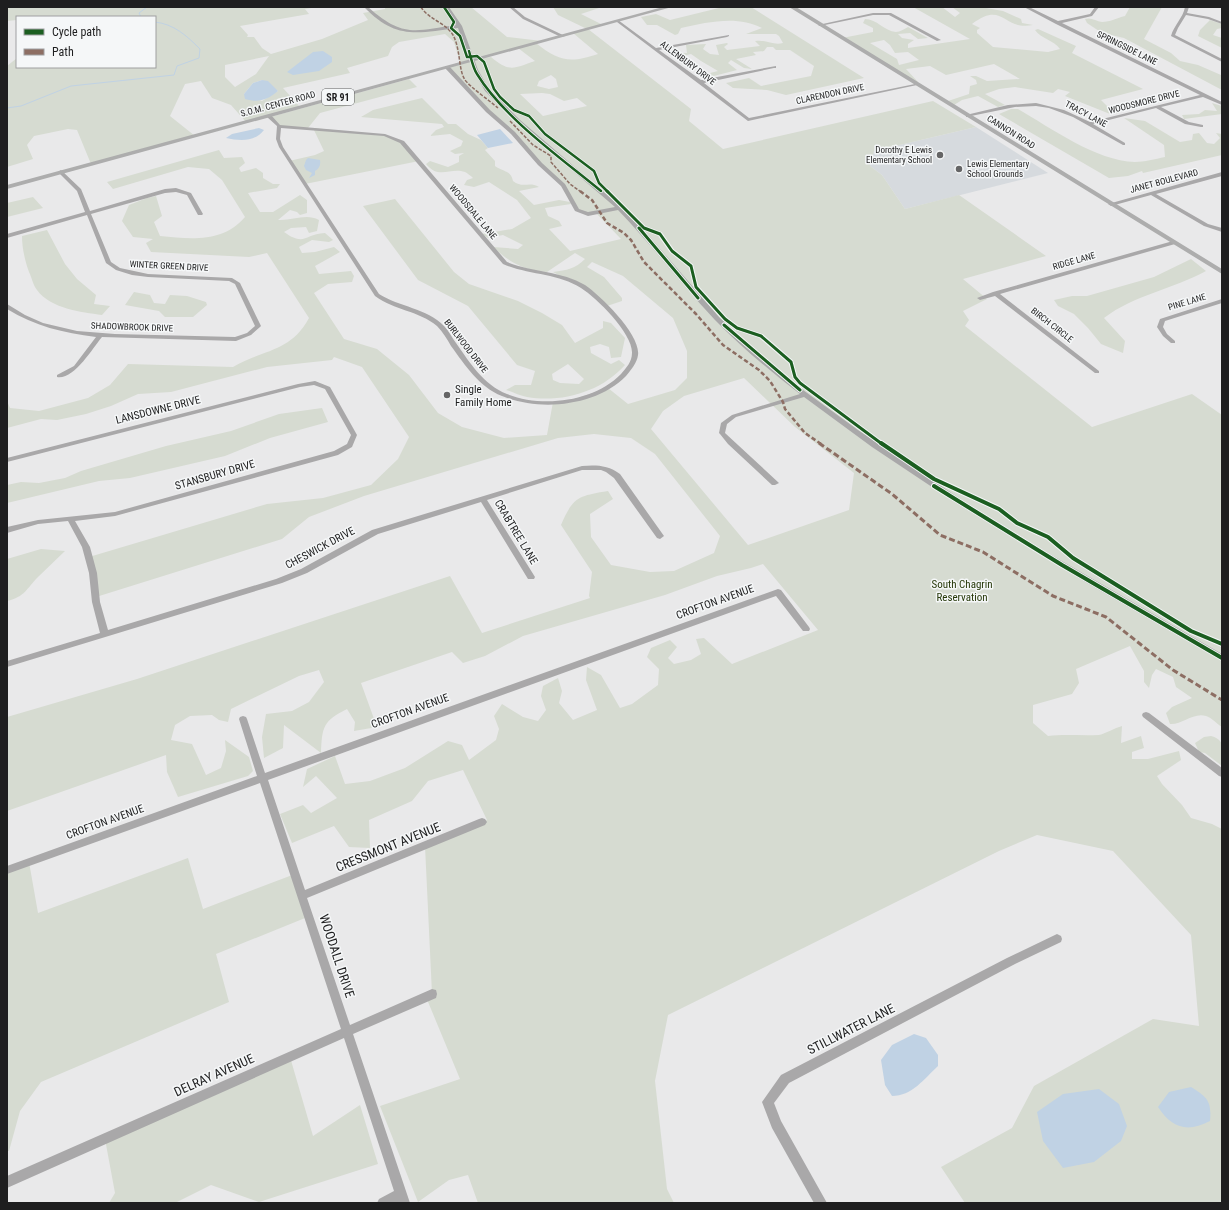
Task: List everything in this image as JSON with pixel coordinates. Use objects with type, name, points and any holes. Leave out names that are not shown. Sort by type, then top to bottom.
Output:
[{"type":"main road","name":"S.O.M. CENTER ROAD","points":[[7,187],[669,7]]},
{"type":"main road","name":"CANNON ROAD","points":[[792,7],[916,85],[1222,272]]},
{"type":"street","points":[[366,7],[385,24],[410,33],[460,26]]},
{"type":"street","points":[[447,7],[460,26],[476,73],[483,84],[511,114],[586,177],[619,208],[646,235],[690,289],[733,334],[805,395],[922,478],[986,519],[1222,658]]},
{"type":"street","points":[[511,7],[524,18],[563,36]]},
{"type":"street","name":"SPRINGSIDE LANE","points":[[1026,7],[1222,104]]},
{"type":"street","points":[[1057,23],[1091,15],[1096,7]]},
{"type":"street","points":[[1187,7],[1186,14],[1173,36],[1222,60]]},
{"type":"street","points":[[820,25],[873,14],[890,14],[939,40]]},
{"type":"street","points":[[1186,14],[1209,18],[1222,23]]},
{"type":"street","name":"ALLENBURY DRIVE","points":[[618,21],[748,120]]},
{"type":"street","points":[[656,49],[727,36]]},
{"type":"street","points":[[447,67],[488,111],[513,133],[540,164],[563,185],[577,210],[588,214],[619,208]]},
{"type":"street","points":[[700,82],[774,67]]},
{"type":"street","name":"CLARENDON DRIVE","points":[[748,120],[916,85]]},
{"type":"street","name":"WOODSMORE DRIVE","points":[[1088,124],[1204,96]]},
{"type":"street","name":"TRACY LANE","points":[[968,116],[1021,105],[1036,105],[1058,109],[1123,144]]},
{"type":"street","points":[[1157,107],[1187,122],[1201,126]]},
{"type":"street","points":[[269,116],[278,126]]},
{"type":"street","name":"BURLWOOD DRIVE","points":[[278,126],[278,139],[281,147],[377,294],[391,304],[418,313],[440,325],[478,378],[488,386],[505,395],[525,400],[566,402],[603,391],[616,384],[632,364]]},
{"type":"street","name":"WOODSDALE LANE","points":[[278,126],[385,135],[402,142],[505,263],[528,272],[569,281],[581,286],[592,294],[632,339],[635,349],[632,364]]},
{"type":"street","name":"WINTER GREEN DRIVE","points":[[61,172],[79,190],[109,263],[113,267],[135,275],[230,279],[238,283],[258,326]]},
{"type":"street","name":"JANET BOULEVARD","points":[[1111,204],[1222,174]]},
{"type":"street","points":[[7,236],[165,191],[176,190],[189,194],[200,214]]},
{"type":"street","points":[[1152,193],[1206,225],[1222,230]]},
{"type":"street","name":"RIDGE LANE","points":[[980,298],[1173,243]]},
{"type":"street","name":"BIRCH CIRCLE","points":[[995,293],[1097,372]]},
{"type":"street","name":"PINE LANE","points":[[1174,342],[1165,335],[1160,327],[1162,320],[1222,301]]},
{"type":"street","name":"SHADOWBROOK DRIVE","points":[[7,306],[29,320],[43,326],[100,335],[236,339],[249,334],[258,326]]},
{"type":"street","points":[[59,376],[76,367],[100,335]]},
{"type":"street","name":"LANSDOWNE DRIVE","points":[[7,460],[300,385],[315,383]]},
{"type":"street","name":"STANSBURY DRIVE","points":[[7,530],[38,522],[115,514],[336,453],[350,445],[354,435],[328,388],[315,383]]},
{"type":"street","points":[[775,483],[722,433],[724,423],[734,416],[805,395]]},
{"type":"street","name":"CHESWICK DRIVE","points":[[7,664],[279,581],[304,571],[375,532],[582,468],[597,466],[611,470],[617,476],[660,536]]},
{"type":"street","name":"CRABTREE LANE","points":[[483,499],[531,577]]},
{"type":"street","points":[[70,518],[86,547],[93,573],[96,602],[105,635]]},
{"type":"street","name":"CROFTON AVENUE","points":[[7,870],[778,592],[806,629]]},
{"type":"street","points":[[1146,715],[1222,773]]},
{"type":"street","name":"WOODALL DRIVE","points":[[242,719],[303,895],[403,1199]]},
{"type":"street","name":"CRESSMONT AVENUE","points":[[303,895],[482,822]]},
{"type":"street","name":"STILLWATER LANE","points":[[821,1203],[776,1124],[768,1102],[785,1079],[1011,961],[1058,939]]},
{"type":"street","name":"DELRAY AVENUE","points":[[7,1182],[432,994]]},
{"type":"street","points":[[383,1203],[403,1199]]},
{"type":"shaded area","name":"Lewis Elementary School Grounds","points":[[976,127],[1048,173],[905,209],[882,175],[870,166],[874,151]]},
{"type":"green space","name":"South Chagrin Reservation","points":[[7,7],[318,7],[305,9],[309,14],[240,26],[248,35],[247,37],[254,37],[262,48],[271,54],[322,39],[368,20],[363,13],[385,9],[385,7],[471,7],[507,37],[542,41],[536,43],[552,54],[566,59],[580,59],[598,54],[573,33],[587,29],[558,15],[553,7],[602,7],[581,14],[603,25],[588,29],[691,109],[689,121],[723,149],[933,101],[976,127],[874,151],[870,166],[882,175],[905,209],[959,195],[1046,256],[963,279],[987,299],[963,311],[969,320],[965,326],[1092,427],[1192,394],[1222,415],[1222,727],[1210,718],[1201,715],[1179,723],[1170,724],[1166,713],[1172,707],[1192,698],[1176,687],[1173,677],[1156,669],[1152,675],[1149,688],[1144,682],[1144,671],[1130,646],[1076,669],[1079,683],[1072,694],[1033,705],[1033,723],[1048,736],[1099,735],[1122,726],[1121,743],[1141,736],[1144,748],[1132,752],[1132,759],[1148,759],[1179,751],[1181,760],[1157,776],[1191,818],[1212,824],[1222,829],[1222,1203],[965,1203],[941,1167],[1012,1128],[1034,1086],[1153,1019],[1199,1026],[1191,935],[1113,851],[1037,835],[999,851],[668,1015],[655,1081],[667,1189],[674,1203],[478,1203],[468,1175],[449,1180],[418,1202],[380,1106],[460,1079],[426,997],[432,994],[425,846],[487,820],[463,770],[428,781],[412,801],[369,820],[370,848],[349,847],[334,826],[292,843],[280,814],[303,805],[311,813],[337,798],[316,776],[303,787],[307,769],[335,756],[345,784],[370,781],[405,768],[448,741],[462,745],[469,760],[496,740],[499,729],[494,716],[502,704],[523,717],[538,721],[546,710],[541,696],[543,686],[558,678],[562,691],[559,703],[573,720],[597,710],[586,680],[587,667],[601,675],[620,708],[632,704],[658,685],[659,669],[647,657],[651,648],[670,640],[677,647],[668,658],[674,664],[691,660],[701,654],[696,639],[704,638],[732,664],[818,630],[763,564],[717,576],[665,595],[523,636],[485,656],[463,663],[452,652],[361,683],[377,727],[354,731],[355,722],[347,709],[333,717],[325,726],[322,737],[321,753],[284,725],[283,748],[264,758],[262,737],[266,714],[292,711],[309,702],[324,682],[319,670],[299,676],[231,709],[228,722],[219,720],[212,715],[190,716],[175,725],[171,740],[192,744],[206,775],[221,768],[226,751],[225,740],[249,757],[253,771],[248,776],[178,797],[167,772],[166,755],[7,811],[7,717],[137,679],[450,576],[482,633],[590,598],[592,572],[561,525],[573,503],[590,494],[608,491],[613,499],[590,514],[591,537],[611,565],[650,572],[674,571],[714,553],[720,536],[655,454],[631,438],[594,434],[558,438],[364,496],[309,517],[282,539],[96,597],[89,557],[267,504],[323,498],[371,485],[398,459],[409,437],[362,367],[334,357],[332,360],[267,367],[171,392],[138,394],[111,406],[86,414],[57,420],[41,419],[7,428],[7,401],[10,408],[39,411],[88,398],[110,385],[128,364],[233,367],[285,344],[302,329],[309,318],[267,253],[249,257],[151,252],[146,243],[153,239],[133,237],[122,221],[129,205],[156,196],[162,216],[154,222],[160,236],[195,238],[217,235],[227,231],[245,217],[222,180],[209,169],[188,167],[113,189],[107,182],[219,150],[224,158],[242,157],[245,163],[239,168],[241,172],[256,168],[263,173],[263,178],[273,184],[280,184],[277,188],[248,193],[260,212],[273,212],[300,195],[307,200],[307,213],[300,215],[297,212],[290,210],[278,220],[309,217],[319,220],[317,231],[309,233],[306,227],[291,228],[284,232],[296,239],[325,233],[333,240],[329,242],[312,240],[299,247],[302,253],[315,252],[334,247],[340,252],[315,266],[319,274],[351,271],[354,276],[352,282],[328,284],[314,293],[344,339],[377,349],[409,375],[438,413],[462,427],[504,438],[547,435],[553,402],[565,402],[608,388],[628,404],[675,390],[687,378],[687,351],[673,318],[623,276],[592,262],[587,267],[604,277],[622,298],[622,301],[607,306],[595,295],[553,272],[562,271],[578,265],[585,259],[575,253],[547,272],[531,270],[518,265],[493,247],[518,249],[523,245],[503,235],[488,238],[482,234],[512,229],[531,218],[517,200],[489,182],[474,187],[464,185],[467,180],[473,178],[465,172],[435,171],[426,164],[430,161],[448,167],[459,162],[459,156],[464,153],[455,154],[450,151],[461,146],[463,141],[450,134],[430,136],[436,130],[444,127],[442,124],[361,117],[373,110],[422,98],[448,124],[456,124],[468,134],[481,140],[488,148],[485,150],[495,161],[495,166],[509,173],[513,181],[523,185],[535,185],[539,187],[519,191],[534,205],[559,200],[570,202],[571,204],[545,208],[548,216],[559,221],[562,226],[549,229],[570,251],[621,239],[596,213],[580,212],[571,196],[447,67],[460,62],[454,42],[445,34],[399,42],[392,47],[388,56],[347,68],[350,73],[283,88],[300,107],[246,122],[231,105],[212,98],[201,81],[185,84],[170,116],[195,136],[91,164],[77,130],[68,129],[34,136],[27,145],[33,159],[7,167],[7,66],[16,59],[16,68],[156,68],[156,16],[16,16],[16,20],[7,21]],"holes":[[[518,48],[535,61],[512,68],[497,62],[491,57],[482,58]],[[269,56],[256,74],[235,87],[225,77],[225,65]],[[551,75],[556,79],[558,87],[549,89],[537,86],[539,81]],[[262,80],[278,91],[262,101],[244,94],[253,83]],[[520,94],[550,94],[564,101],[577,98],[587,106],[543,116]],[[744,378],[795,427],[854,473],[849,510],[748,545],[651,429],[663,411],[684,396]]]},
{"type":"green space","points":[[723,7],[751,7],[864,78],[786,95],[767,90],[733,88],[726,83],[749,78],[761,86],[811,76],[814,66],[790,50],[776,50],[773,47],[767,47],[764,51],[753,52],[756,55],[736,59],[752,69],[744,68],[731,60],[728,63],[737,70],[710,77],[706,74],[718,71],[691,54],[683,56],[678,60],[674,55],[678,53],[687,53],[686,45],[706,44],[703,49],[710,54],[719,55],[716,45],[727,43],[728,44],[724,47],[727,50],[760,46],[755,41],[776,44],[783,43],[776,34],[746,34],[762,28],[743,22],[722,21],[701,24],[681,28],[678,34],[675,35],[657,25],[647,25],[641,17],[656,14],[670,20]]},
{"type":"green space","points":[[913,7],[942,7],[955,17],[960,13],[952,7],[990,7],[986,8],[1003,11],[1021,19],[1022,23],[1033,25],[1023,26],[1015,24],[997,15],[983,17],[972,24],[980,28],[977,30],[977,33],[993,47],[1048,52],[1060,49],[1035,30],[1038,29],[1076,46],[1072,53],[1143,89],[1101,100],[1109,108],[1118,113],[1110,114],[1065,96],[1070,92],[1058,89],[1053,93],[1015,87],[999,89],[985,94],[1005,105],[998,107],[978,96],[962,100],[954,105],[948,101],[969,94],[970,86],[977,84],[976,80],[970,76],[976,76],[987,81],[1020,79],[994,64],[946,75],[930,66],[906,69],[918,82],[916,83],[842,38],[873,32],[873,28],[863,23],[865,19],[873,21],[888,30],[896,32],[908,27],[928,38],[918,39],[910,33],[898,34],[902,38],[914,40],[908,44],[908,48],[970,39]],"holes":[[[884,40],[890,45],[895,53],[908,52],[919,60],[899,65],[897,59],[870,43]]]},
{"type":"green space","points":[[1130,7],[1162,7],[1144,39],[1171,53],[1180,61],[1198,65],[1221,75],[1222,90],[1124,38],[1102,33],[1087,23],[1085,19],[1102,22],[1111,21],[1125,16]]},
{"type":"green space","points":[[1210,20],[1222,24],[1222,28],[1217,29],[1213,35],[1222,38],[1222,48],[1198,36],[1200,30]]},
{"type":"green space","points":[[409,79],[417,87],[320,113],[308,128],[279,126],[270,117]]},
{"type":"green space","points":[[1212,103],[1222,106],[1222,114],[1184,119],[1182,115],[1199,114],[1205,110],[1217,111]]},
{"type":"green space","points":[[1011,109],[1018,109],[1059,134],[1090,150],[1120,160],[1138,162],[1165,157],[1164,145],[1124,118],[1145,121],[1180,142],[1192,140],[1193,134],[1199,133],[1207,143],[1214,144],[1220,138],[1216,133],[1222,134],[1222,155],[1143,173],[1142,171],[1128,176],[1109,178],[999,114]]},
{"type":"green space","points":[[313,128],[385,135],[402,142],[419,161],[305,184],[289,161],[315,155],[324,151]]},
{"type":"green space","points":[[33,197],[43,208],[7,217],[7,203]]},
{"type":"green space","points":[[395,199],[454,272],[469,284],[518,301],[542,313],[562,325],[575,343],[603,328],[603,321],[611,323],[625,338],[621,357],[611,358],[609,347],[600,344],[590,347],[591,353],[611,364],[619,360],[625,365],[593,389],[567,397],[540,398],[524,396],[506,390],[515,385],[531,385],[535,371],[517,365],[468,306],[418,280],[363,206]],"holes":[[[568,364],[584,379],[579,384],[560,383],[553,380],[552,374]]]},
{"type":"green space","points":[[47,230],[65,264],[77,279],[96,295],[94,304],[110,306],[102,315],[76,311],[50,302],[36,288],[25,259],[22,236]]},
{"type":"green space","points":[[1191,259],[1206,271],[1180,283],[1128,303],[1104,318],[1125,341],[1123,353],[1101,344],[1074,314],[1058,306],[1054,300],[1072,296],[1087,296],[1154,277]]},
{"type":"green space","points":[[134,292],[150,295],[154,303],[165,304],[170,295],[187,296],[206,302],[207,305],[193,317],[165,317],[159,311],[125,305]]},
{"type":"green space","points":[[322,408],[328,422],[270,438],[225,456],[130,478],[99,481],[7,503],[7,485],[21,482],[39,483],[65,478],[81,471],[166,446],[231,431],[279,414]]},
{"type":"green space","points":[[41,549],[65,551],[22,595],[7,601],[7,559]]},
{"type":"green space","points":[[1211,736],[1219,740],[1222,744],[1222,766],[1205,753],[1199,752],[1195,743],[1204,737]]},
{"type":"green space","points":[[188,858],[203,909],[295,874],[310,916],[216,954],[229,1002],[41,1082],[20,1111],[9,1151],[7,1151],[7,870],[29,862],[38,913]]},
{"type":"green space","points":[[290,1057],[313,1136],[360,1105],[378,1164],[259,1202],[211,1185],[175,1203],[109,1203],[115,1193],[105,1139]]},
{"type":"water","points":[[323,51],[332,57],[332,62],[319,71],[293,75],[287,72],[313,52]]},
{"type":"water","points":[[262,80],[268,81],[278,91],[270,97],[259,101],[245,99],[244,94],[253,83]]},
{"type":"water","points":[[259,128],[264,130],[252,139],[237,140],[226,138],[232,134]]},
{"type":"water","points":[[500,129],[513,143],[488,148],[477,135]]},
{"type":"water","points":[[308,158],[320,160],[319,167],[315,171],[315,175],[309,178],[312,173],[306,170],[304,166]]},
{"type":"water","points":[[914,1034],[926,1038],[938,1055],[938,1066],[912,1090],[892,1096],[885,1085],[881,1060],[892,1045]]},
{"type":"water","points":[[1191,1087],[1207,1100],[1210,1109],[1210,1121],[1194,1127],[1175,1124],[1163,1114],[1158,1107],[1169,1092]]},
{"type":"water","points":[[1099,1089],[1119,1104],[1127,1126],[1121,1141],[1094,1162],[1063,1168],[1043,1141],[1037,1112],[1063,1094]]},
{"type":"waterway","points":[[140,16],[139,13],[147,7]]},
{"type":"waterway","points":[[7,108],[21,106],[71,86],[174,75],[177,66],[199,58],[200,49],[185,35],[168,25],[156,22]]},
{"type":"marked path","points":[[421,7],[424,12],[447,28],[453,35],[460,53],[460,64],[465,80],[498,108]]},
{"type":"marked path","points":[[510,121],[533,145],[551,156],[551,162],[570,184],[592,200],[607,223],[624,233],[631,240],[644,262],[696,314],[723,345],[759,370],[770,381],[783,402],[785,409],[805,433],[892,494],[940,535],[983,552],[1053,596],[1106,617],[1143,648],[1173,670],[1222,700]]},
{"type":"cycle path","points":[[444,7],[454,22],[451,28],[460,36],[467,57],[477,56],[484,62],[494,89],[500,97],[514,110],[529,116],[545,134],[594,171],[599,183],[644,228],[660,234],[672,251],[691,266],[696,287],[725,319],[737,328],[761,336],[791,362],[795,377],[800,383],[861,430],[934,479],[999,509],[1017,523],[1048,537],[1073,558],[1137,599],[1191,631],[1222,644]]},
{"type":"cycle path","points":[[469,51],[476,73],[493,96],[520,123],[601,191]]},
{"type":"cycle path","points":[[639,228],[698,298]]},
{"type":"cycle path","points":[[724,325],[800,390]]},
{"type":"cycle path","points":[[934,486],[1062,565],[1222,658]]},
{"type":"place","name":"Dorothy E Lewis Elementary School","points":[[940,155]]},
{"type":"place","name":"Lewis Elementary School Grounds","points":[[959,169]]},
{"type":"place","name":"Single Family Home","points":[[447,395]]}]
